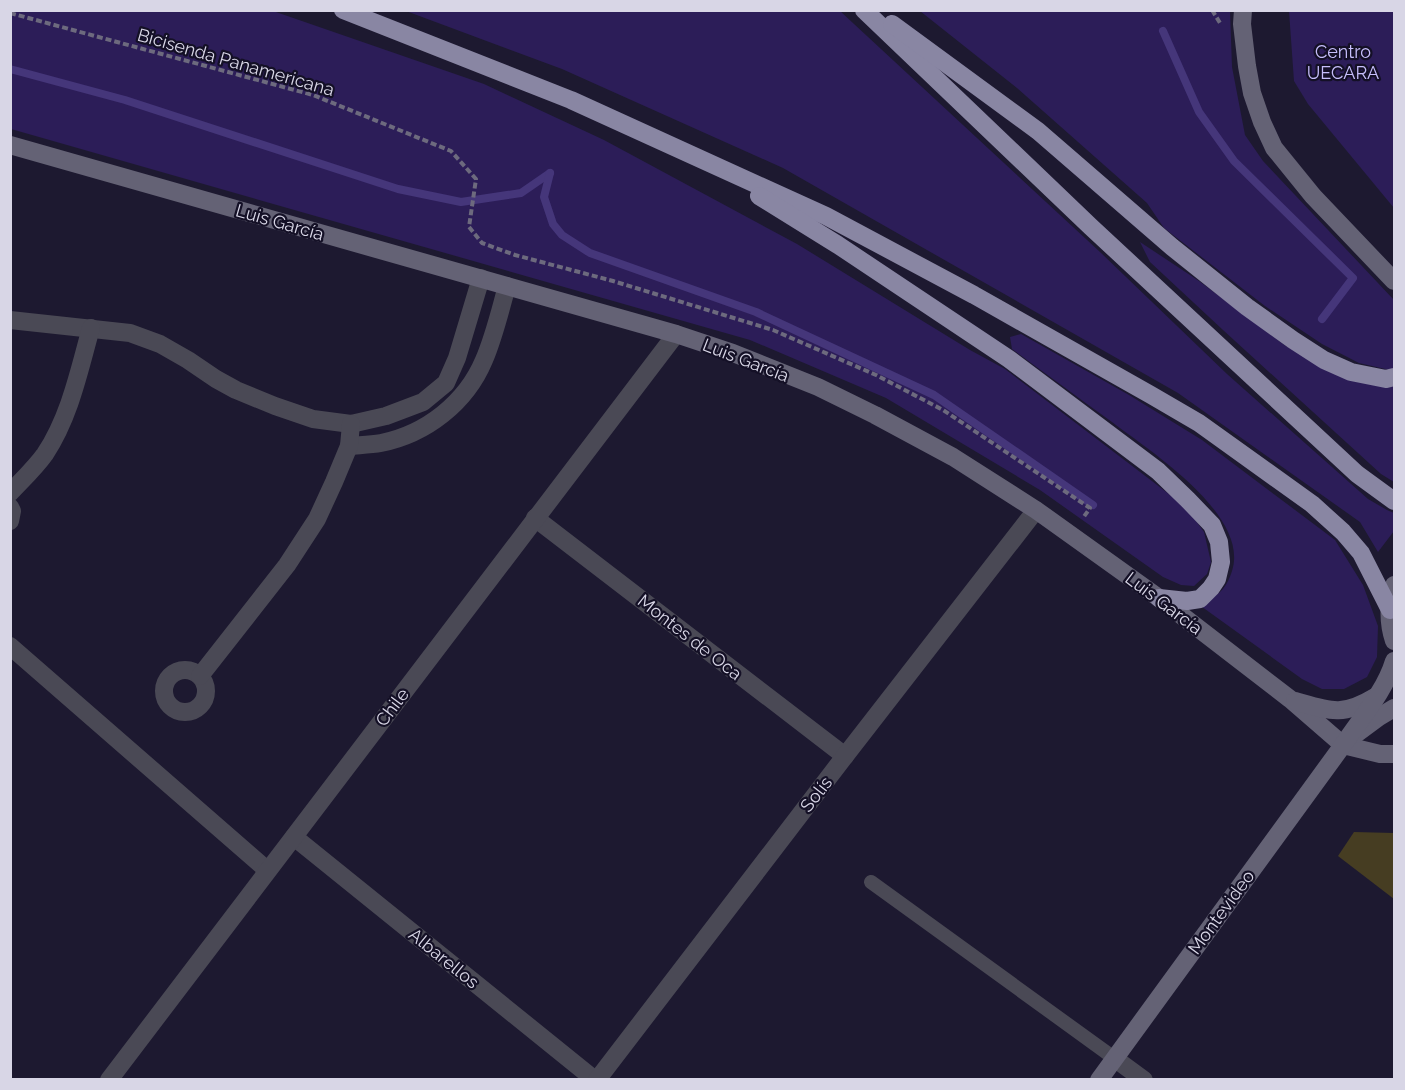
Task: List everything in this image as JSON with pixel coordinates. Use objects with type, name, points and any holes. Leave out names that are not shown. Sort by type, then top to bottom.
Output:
[{"type":"highway","points":[[342,10],[571,100],[826,216],[974,295],[1199,423],[1312,504],[1343,531],[1361,553],[1390,610]]},
{"type":"highway","points":[[864,10],[1091,227],[1357,474],[1395,501]]},
{"type":"highway","points":[[874,10],[1038,132],[1172,248],[1293,340],[1324,360],[1351,372],[1386,379],[1395,377]]},
{"type":"highway","points":[[696,158],[837,245],[1009,359],[1158,471],[1212,525],[1219,542],[1221,562],[1217,579],[1200,599],[1187,601],[1159,598]]},
{"type":"street","points":[[1243,10],[1242,24],[1252,93],[1274,148],[1313,195],[1394,281]]},
{"type":"street","name":"Luis García","points":[[10,145],[676,334],[733,353],[818,387],[953,458],[1036,510],[1159,598],[1290,699],[1343,745],[1380,754],[1395,754]]},
{"type":"street","points":[[10,320],[130,333],[160,344],[236,390],[313,418],[351,424],[386,417],[423,402],[446,383],[457,358],[481,278]]},
{"type":"street","points":[[349,446],[382,443],[417,431],[441,417],[460,398],[483,363],[507,286]]},
{"type":"street","points":[[10,493],[44,456],[57,432],[72,401],[91,328]]},
{"type":"street","name":"Chile","points":[[108,1080],[676,334]]},
{"type":"street","points":[[200,676],[287,565],[316,519],[349,446],[351,424]]},
{"type":"street","points":[[10,507],[12,511],[10,521]]},
{"type":"street","name":"Solís","points":[[596,1080],[1036,510]]},
{"type":"street","name":"Montes de Oca","points":[[536,518],[845,756]]},
{"type":"street","points":[[1395,585],[1390,610],[1391,631],[1395,640]]},
{"type":"street","points":[[10,646],[267,870]]},
{"type":"street","name":"Montevideo","points":[[1099,1080],[1343,745],[1391,672],[1395,661]]},
{"type":"street","points":[[1290,699],[1333,711],[1354,708],[1376,696]]},
{"type":"street","name":"Montevideo","points":[[1343,745],[1378,717],[1395,708]]},
{"type":"street","name":"Albarellos","points":[[294,837],[596,1080]]},
{"type":"street","points":[[1114,1058],[1144,1080]]},
{"type":"lane","points":[[871,882],[1114,1058]]},
{"type":"path","name":"Bicisenda Panamericana","points":[[10,13],[313,95],[451,151],[476,179],[471,212]]},
{"type":"green space","points":[[10,11],[273,11],[484,84],[604,140],[797,244],[1005,369],[1186,507],[1204,532],[1211,562],[1207,574],[1194,586],[1181,585],[1163,577],[1040,490],[886,398],[750,340],[11,129]]},
{"type":"green space","points":[[406,11],[840,11],[1100,252],[1227,374],[1368,499],[1394,513],[1394,531],[1378,552],[1360,522],[1178,393],[783,168],[562,69]]},
{"type":"green space","points":[[920,11],[1230,11],[1232,67],[1245,135],[1263,161],[1394,300],[1394,371],[1359,363],[1322,344],[1265,306],[1164,228],[1147,203],[1017,88]]},
{"type":"green space","name":"Centro UECARA","points":[[1289,11],[1394,11],[1394,208],[1308,104],[1294,81]]},
{"type":"green space","points":[[1140,242],[1199,281],[1286,346],[1337,374],[1394,385],[1394,482],[1381,474],[1150,262]]},
{"type":"green space","points":[[1021,334],[1129,395],[1202,440],[1335,540],[1363,585],[1378,626],[1377,657],[1367,677],[1344,689],[1322,689],[1302,679],[1198,604],[1219,592],[1230,578],[1234,550],[1226,528],[1212,507],[1171,467],[1012,349],[1010,337]]},
{"type":"building","points":[[1354,832],[1394,833],[1394,899],[1338,856]]},
{"type":"waterway","points":[[1163,31],[1199,112],[1234,161],[1353,278],[1322,319]]},
{"type":"waterway","points":[[10,69],[125,100],[398,189],[461,202],[521,193],[550,173]]},
{"type":"waterway","points":[[550,173],[544,197],[553,224],[562,235],[590,253],[756,312],[934,395],[1093,505]]}]
